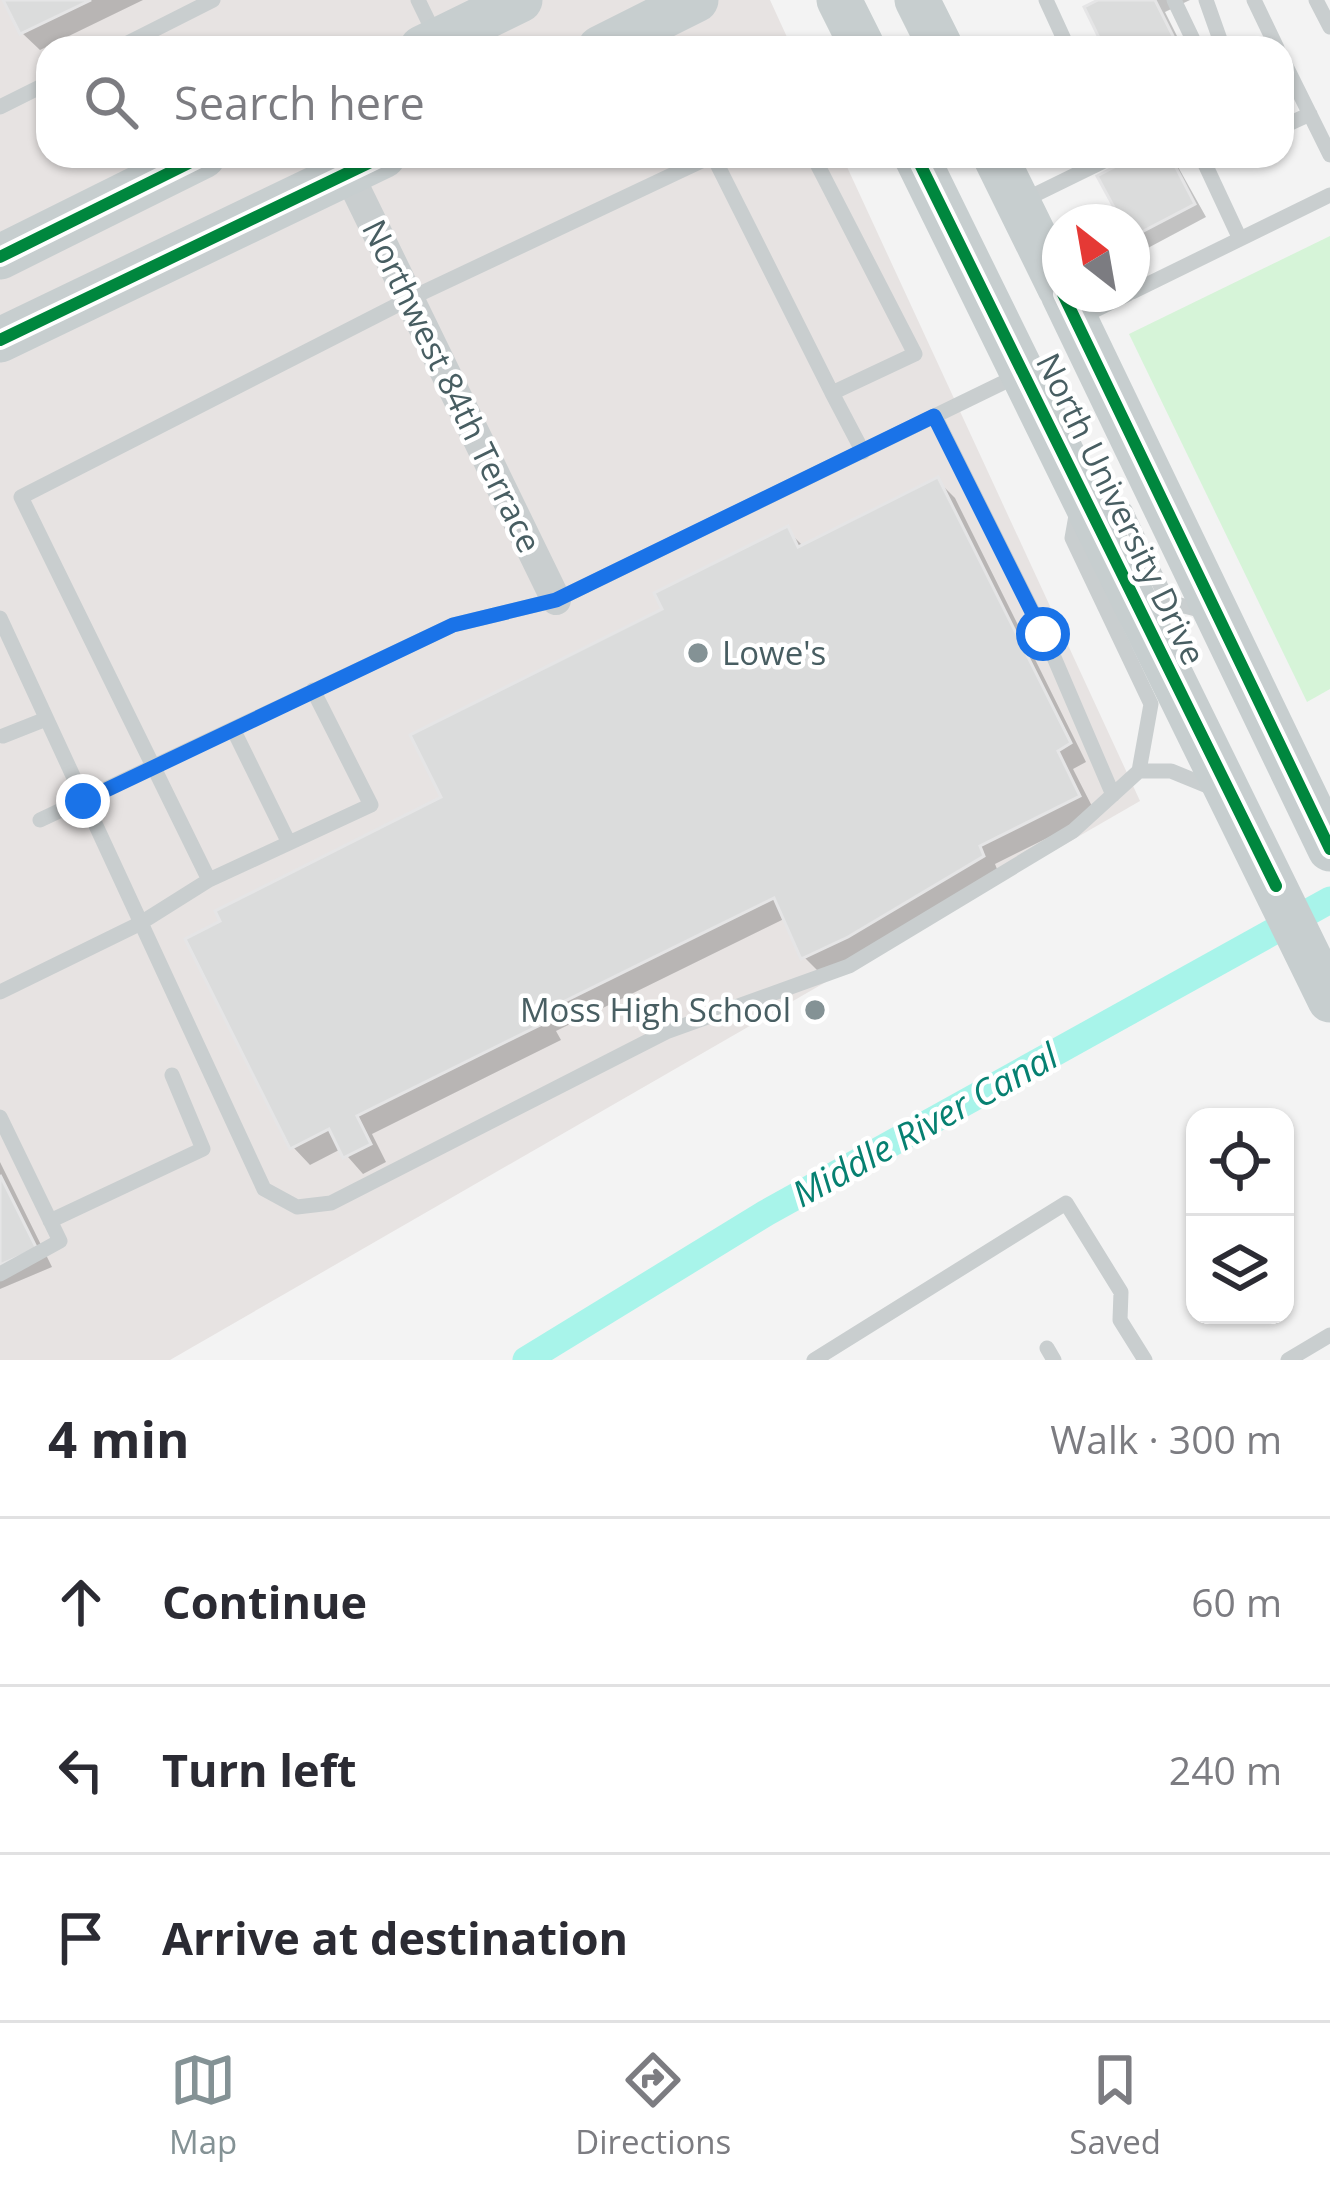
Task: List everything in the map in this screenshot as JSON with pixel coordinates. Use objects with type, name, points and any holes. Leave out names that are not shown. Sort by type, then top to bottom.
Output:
[{"type":"main road","points":[[426,29],[520,0]]},
{"type":"main road","points":[[624,36],[696,0]]},
{"type":"main road","points":[[839,0],[857,36]]},
{"type":"main road","points":[[917,0],[935,36]]},
{"type":"main road","points":[[0,257],[179,168]]},
{"type":"main road","points":[[0,340],[359,168]]},
{"type":"main road","name":"North University Drive","points":[[922,168],[1323,984]]},
{"type":"main road","name":"North University Drive","points":[[1000,168],[1042,252]]},
{"type":"main road","name":"North University Drive","points":[[1072,312],[1330,849]]},
{"type":"street","name":"Northwest 84th Terrace","points":[[366,168],[410,298],[556,600]]},
{"type":"lane","points":[[142,36],[213,0]]},
{"type":"lane","points":[[1046,0],[1062,36]]},
{"type":"lane","points":[[1174,0],[1191,36]]},
{"type":"lane","points":[[1206,0],[1221,36]]},
{"type":"lane","points":[[1254,0],[1271,36]]},
{"type":"lane","points":[[1316,0],[1330,27]]},
{"type":"lane","points":[[1294,85],[1330,155]]},
{"type":"lane","points":[[0,107],[36,89]]},
{"type":"lane","points":[[1294,121],[1310,114]]},
{"type":"lane","points":[[209,880],[21,497],[410,298],[686,168]]},
{"type":"lane","points":[[718,168],[863,452]]},
{"type":"lane","points":[[819,168],[915,354],[832,393]]},
{"type":"lane","points":[[1018,203],[1089,168]]},
{"type":"lane","points":[[1206,168],[1240,239]]},
{"type":"lane","points":[[1150,283],[1330,195]]},
{"type":"lane","points":[[40,820],[453,625],[556,600],[1023,372]]},
{"type":"lane","points":[[934,416],[1043,634],[1113,795]]},
{"type":"lane","points":[[0,618],[264,1189],[297,1208],[331,1203],[666,1032],[849,966],[1073,831],[1113,795],[1139,771],[1151,704],[1072,538],[1080,488],[1125,511],[1168,602],[1218,614]]},
{"type":"lane","points":[[0,992],[139,925],[209,880],[371,805],[313,690]]},
{"type":"lane","points":[[3,736],[46,719]]},
{"type":"lane","points":[[233,729],[289,843]]},
{"type":"lane","points":[[1139,771],[1171,771],[1209,785],[1235,804]]},
{"type":"lane","points":[[50,1220],[202,1149],[172,1075]]},
{"type":"lane","points":[[0,1117],[60,1241],[0,1274]]},
{"type":"lane","points":[[814,1360],[1066,1203],[1121,1292],[1120,1320],[1145,1360]]},
{"type":"lane","points":[[1288,1360],[1329,1336]]},
{"type":"shaded area","points":[[0,0],[770,0],[786,36],[36,36],[36,168],[848,168],[1140,801],[170,1360],[0,1360]]},
{"type":"green space","points":[[1330,236],[1330,689],[1307,702],[1129,334]]},
{"type":"building","points":[[3,0],[91,0],[20,34]]},
{"type":"building","points":[[1098,0],[1155,0],[1173,36],[1098,36],[1084,7]]},
{"type":"building","points":[[1112,168],[1176,168],[1195,204],[1150,228],[1150,204],[1112,204],[1097,176]]},
{"type":"building","points":[[938,477],[1071,743],[1058,751],[1080,796],[980,846],[984,856],[848,937],[801,959],[774,898],[541,1013],[546,1022],[357,1116],[371,1144],[343,1158],[329,1129],[290,1149],[185,939],[220,921],[215,911],[441,797],[410,735],[662,609],[654,593],[788,526],[798,547]]},
{"type":"building","points":[[0,1175],[37,1249],[0,1265]]},
{"type":"waterway","name":"Middle River Canal","points":[[526,1360],[766,1213],[1330,900]]},
{"type":"cycle path","points":[[0,257],[179,168]]},
{"type":"cycle path","points":[[0,340],[358,168]]},
{"type":"cycle path","points":[[922,168],[1276,886]]},
{"type":"cycle path","points":[[1072,312],[1330,849]]},
{"type":"place","name":"Lowe's","points":[[698,653]]},
{"type":"place","name":"Moss High School","points":[[815,1010]]},
{"type":"route","points":[[83,801],[453,625],[556,600],[934,416],[1043,634]]}]
